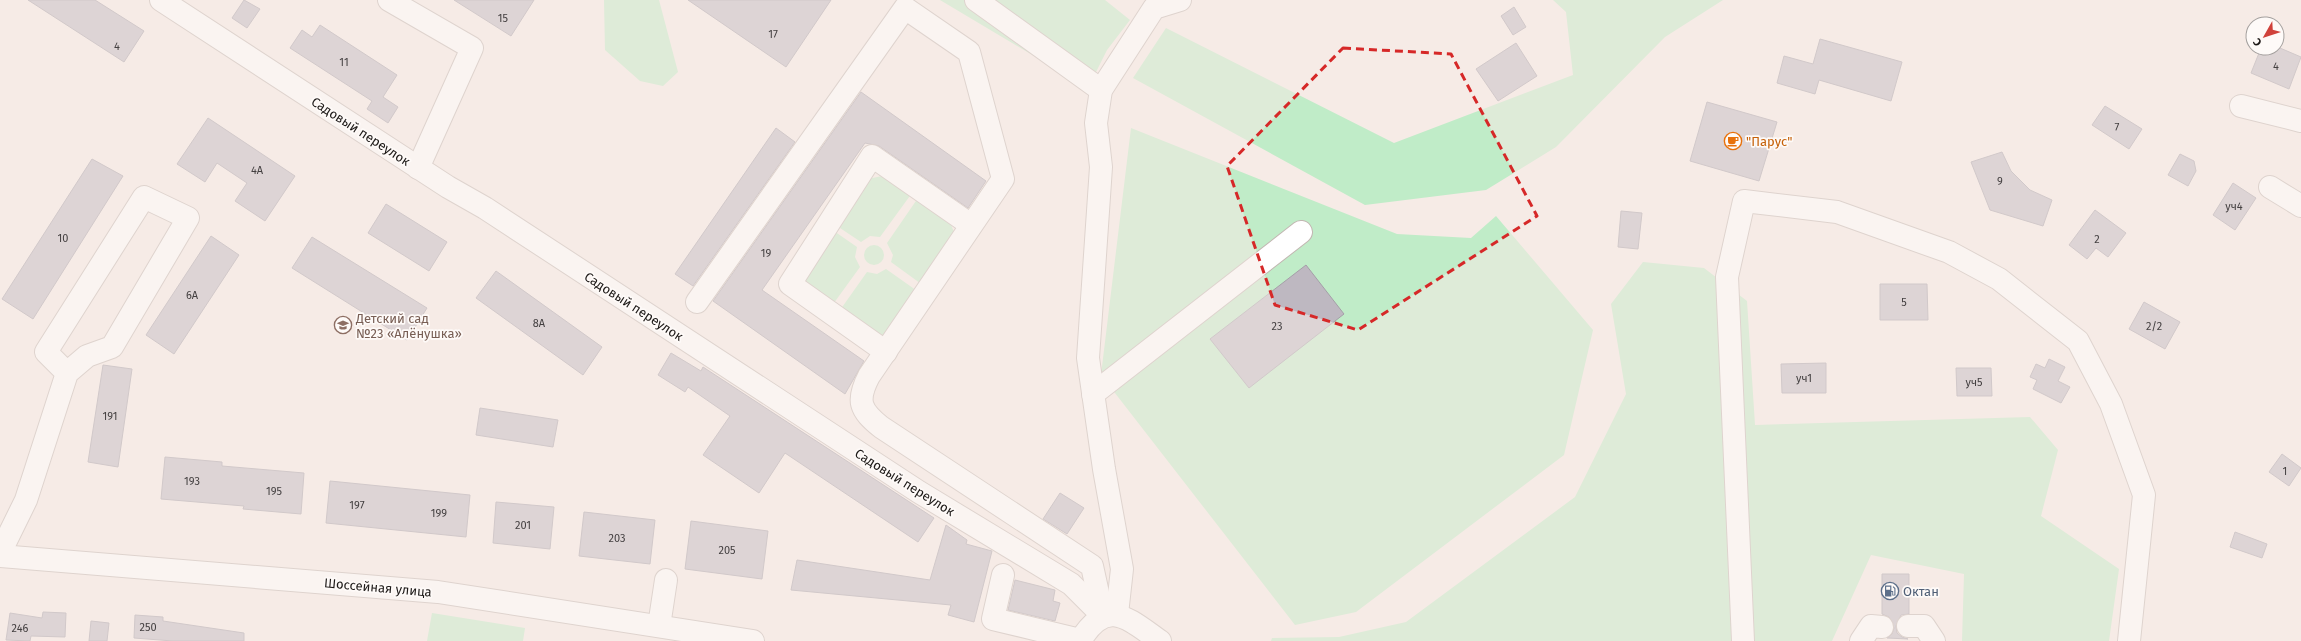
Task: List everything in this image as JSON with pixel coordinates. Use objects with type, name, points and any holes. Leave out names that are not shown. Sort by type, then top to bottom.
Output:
[{"type":"street","name":"Садовый переулок","points":[[160,0],[418,168],[485,208],[919,492],[1070,584],[1110,615],[1134,623],[1160,641]]},
{"type":"street","points":[[389,0],[472,48],[418,168]]},
{"type":"street","points":[[976,0],[1101,90]]},
{"type":"street","points":[[1003,575],[993,619],[1080,641],[1090,625],[1110,615],[1122,569],[1088,358],[1101,167],[1096,123],[1101,90],[1154,8],[1180,0]]},
{"type":"street","points":[[697,302],[905,8],[969,52],[1003,179],[861,390],[860,400],[870,418],[1092,566],[1110,615]]},
{"type":"street","points":[[2241,106],[2301,122]]},
{"type":"street","points":[[886,352],[790,284],[872,156],[971,225]]},
{"type":"street","points":[[2270,187],[2301,206]]},
{"type":"street","points":[[0,555],[26,500],[67,373],[87,356],[112,348],[188,218],[144,197],[46,352],[67,373]]},
{"type":"street","points":[[1743,641],[1727,277],[1744,201],[1837,212],[1949,252],[1999,280],[2078,341],[2111,404],[2144,495],[2129,641]]},
{"type":"street","points":[[1093,394],[1301,232]]},
{"type":"street","name":"Шоссейная улица","points":[[0,555],[438,592],[753,641]]},
{"type":"street","points":[[659,626],[666,580]]},
{"type":"street","points":[[1861,641],[1871,626],[1882,627]]},
{"type":"street","points":[[1908,626],[1924,626],[1934,641]]},
{"type":"highlighted area","points":[[1343,48],[1451,54],[1537,216],[1358,330],[1275,305],[1227,166]]},
{"type":"green space","points":[[604,0],[659,0],[678,72],[663,86],[640,81],[605,50]]},
{"type":"green space","points":[[940,0],[1105,0],[1130,20],[1107,50],[1088,88]]},
{"type":"green space","points":[[1553,0],[1723,0],[1665,37],[1556,147],[1486,190],[1365,205],[1133,78],[1166,28],[1394,143],[1573,75],[1566,12]]},
{"type":"green space","points":[[1131,128],[1397,234],[1471,238],[1496,216],[1593,330],[1564,455],[1356,612],[1295,625],[1101,375]]},
{"type":"green space","points":[[882,176],[912,193],[880,237],[870,236],[861,242],[834,224],[868,179]]},
{"type":"green space","points":[[918,198],[949,220],[954,232],[924,286],[891,262],[893,255],[887,243]]},
{"type":"green space","points":[[831,229],[857,247],[855,257],[860,267],[831,307],[808,292],[802,273]]},
{"type":"green space","points":[[870,245],[878,245],[884,251],[884,259],[878,265],[870,265],[864,259],[864,251]]},
{"type":"green space","points":[[1643,262],[1704,268],[1747,301],[1755,425],[2030,417],[2058,450],[2041,516],[2119,569],[2109,641],[1962,641],[1964,574],[1871,555],[1832,641],[1271,641],[1272,638],[1339,637],[1406,622],[1575,497],[1626,394],[1611,304]]},
{"type":"green space","points":[[886,269],[920,293],[886,339],[838,313],[867,272],[877,274]]},
{"type":"green space","points":[[432,613],[525,628],[523,641],[427,641]]},
{"type":"building","points":[[28,0],[95,0],[144,31],[124,62]]},
{"type":"building","points":[[244,0],[260,9],[247,28],[232,18]]},
{"type":"building","points":[[454,0],[534,0],[511,36]]},
{"type":"building","points":[[688,0],[831,0],[786,67]]},
{"type":"building","points":[[1514,7],[1526,27],[1513,35],[1501,16]]},
{"type":"building","points":[[320,25],[397,75],[383,97],[398,107],[388,123],[367,109],[372,101],[290,48],[302,30],[312,37]]},
{"type":"building","points":[[1820,39],[1902,62],[1891,101],[1819,80],[1815,94],[1777,83],[1784,56],[1813,64]]},
{"type":"building","points":[[1516,43],[1537,76],[1498,101],[1476,69]]},
{"type":"building","points":[[2285,50],[2301,57],[2289,89],[2251,73],[2258,56],[2285,56]]},
{"type":"building","points":[[861,92],[986,181],[968,208],[879,146],[865,143],[762,290],[864,361],[845,394],[713,301]]},
{"type":"building","name":"\"Парус\"","points":[[1707,102],[1777,122],[1759,181],[1690,161]]},
{"type":"building","points":[[2105,106],[2142,129],[2129,149],[2092,125]]},
{"type":"building","points":[[208,118],[295,176],[265,221],[235,201],[247,183],[217,163],[205,182],[177,164]]},
{"type":"building","points":[[776,128],[795,142],[693,286],[675,274]]},
{"type":"building","points":[[2002,152],[2011,171],[2030,190],[2052,200],[2043,226],[1990,210],[1971,162]]},
{"type":"building","points":[[2180,154],[2194,161],[2196,171],[2188,186],[2168,175]]},
{"type":"building","points":[[92,159],[123,176],[33,319],[2,299]]},
{"type":"building","points":[[2233,183],[2256,198],[2235,230],[2213,215]]},
{"type":"building","points":[[386,204],[447,242],[429,271],[368,233]]},
{"type":"building","points":[[2095,210],[2126,233],[2108,257],[2096,248],[2087,259],[2069,245]]},
{"type":"building","points":[[1621,211],[1642,213],[1638,249],[1618,247]]},
{"type":"building","points":[[211,236],[239,255],[174,354],[146,335]]},
{"type":"building","points":[[312,237],[427,308],[407,340],[292,268]]},
{"type":"building","points":[[1306,265],[1344,314],[1249,388],[1210,339]]},
{"type":"building","points":[[496,271],[602,347],[583,375],[476,298]]},
{"type":"building","points":[[1880,284],[1927,284],[1928,320],[1880,320]]},
{"type":"building","points":[[2144,302],[2180,322],[2165,349],[2129,329]]},
{"type":"building","points":[[671,353],[701,371],[703,367],[934,518],[918,542],[785,453],[759,493],[703,455],[730,416],[688,387],[685,392],[658,375]]},
{"type":"building","points":[[2049,359],[2065,367],[2058,381],[2070,387],[2061,403],[2033,389],[2037,380],[2030,377],[2036,364],[2045,368]]},
{"type":"building","points":[[1826,363],[1826,393],[1782,393],[1781,364]]},
{"type":"building","points":[[103,365],[132,369],[118,467],[88,462]]},
{"type":"building","points":[[1956,368],[1991,368],[1992,396],[1957,396]]},
{"type":"building","points":[[480,408],[558,420],[553,447],[476,435]]},
{"type":"building","points":[[2282,454],[2301,468],[2289,486],[2269,472]]},
{"type":"building","points":[[165,457],[222,462],[222,466],[304,473],[301,514],[243,509],[244,506],[161,499]]},
{"type":"building","points":[[330,481],[470,495],[466,537],[326,523]]},
{"type":"building","points":[[1060,493],[1084,508],[1067,534],[1043,519]]},
{"type":"building","points":[[496,502],[554,507],[550,549],[493,543]]},
{"type":"building","points":[[584,512],[655,520],[650,564],[579,556]]},
{"type":"building","points":[[691,521],[768,531],[762,579],[685,569]]},
{"type":"building","points":[[946,525],[967,540],[966,544],[992,551],[974,622],[948,615],[951,605],[791,590],[797,560],[930,580]]},
{"type":"building","points":[[2235,532],[2267,544],[2262,558],[2230,547]]},
{"type":"building","points":[[1882,574],[1909,574],[1909,614],[1901,615],[1896,626],[1897,633],[1908,639],[1887,638],[1892,634],[1894,628],[1889,617],[1882,614]]},
{"type":"building","points":[[1015,580],[1055,590],[1053,601],[1060,603],[1055,621],[1008,610]]},
{"type":"building","points":[[43,612],[66,613],[65,637],[31,636],[30,641],[6,640],[10,613],[42,618]]},
{"type":"building","points":[[135,615],[163,617],[163,621],[244,633],[244,641],[173,641],[134,638]]},
{"type":"building","points":[[91,621],[109,623],[107,641],[89,641]]},
{"type":"place","name":"\"Парус\"","points":[[1733,141]]},
{"type":"place","name":"Детский сад №23 «Алёнушка»","points":[[343,325]]},
{"type":"place","name":"Октан","points":[[1890,591]]}]
